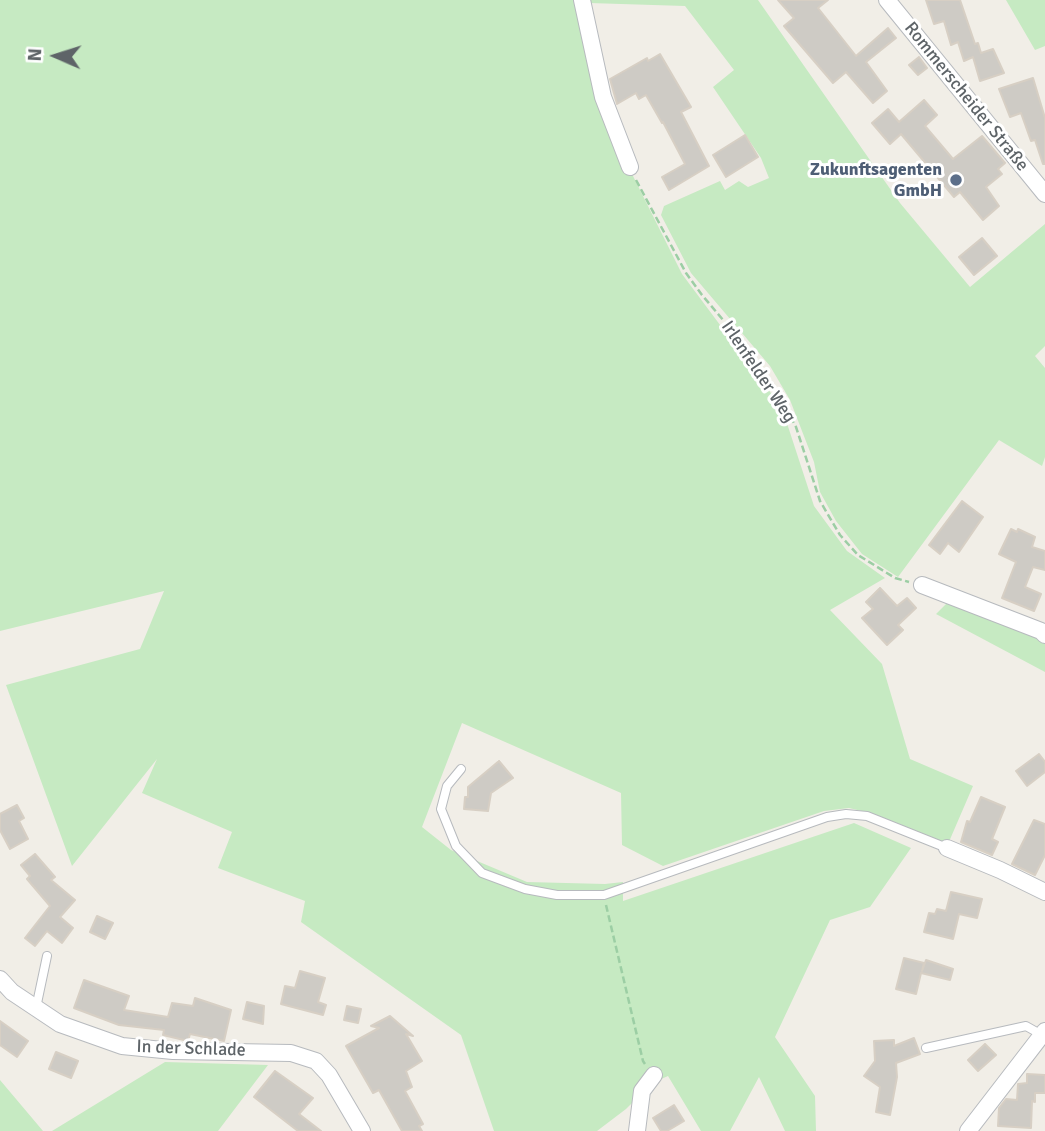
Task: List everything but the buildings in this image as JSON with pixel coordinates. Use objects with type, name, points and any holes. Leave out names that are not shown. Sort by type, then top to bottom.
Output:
[{"type":"street","points":[[582,0],[603,97],[630,167]]},
{"type":"street","name":"Rommerscheider Straße","points":[[887,0],[1045,194]]},
{"type":"street","points":[[922,585],[1041,631],[1045,635]]},
{"type":"street","points":[[947,848],[1045,892]]},
{"type":"street","name":"In der Schlade","points":[[0,979],[12,992],[60,1024],[122,1046],[173,1051],[290,1052],[316,1061],[329,1075],[362,1131]]},
{"type":"street","points":[[968,1131],[1042,1041]]},
{"type":"street","points":[[637,1131],[642,1091],[654,1075]]},
{"type":"lane","points":[[461,769],[447,786],[441,809],[456,846],[482,873],[525,889],[557,895],[604,895],[827,817],[846,814],[867,816],[947,848]]},
{"type":"lane","points":[[36,1008],[47,956]]},
{"type":"lane","points":[[926,1048],[1026,1026],[1042,1041]]},
{"type":"path","name":"Irlenfelder Weg","points":[[630,167],[687,273],[740,340],[781,399],[796,427],[820,501],[840,535],[858,555],[895,578],[922,585]]},
{"type":"path","points":[[604,895],[643,1061],[654,1075]]},
{"type":"green space","points":[[0,0],[578,0],[615,140],[682,274],[782,408],[814,506],[847,551],[885,578],[830,610],[882,664],[910,759],[973,786],[948,844],[870,813],[849,808],[824,811],[663,866],[622,845],[621,793],[462,723],[422,827],[451,850],[527,882],[623,882],[623,901],[854,823],[911,848],[870,907],[830,920],[775,1037],[815,1096],[816,1131],[785,1131],[759,1077],[730,1131],[701,1131],[668,1076],[652,1083],[626,1109],[597,1131],[494,1131],[461,1035],[301,922],[305,901],[218,868],[232,832],[142,793],[157,759],[72,866],[6,685],[140,649],[164,591],[0,631]]},
{"type":"green space","points":[[589,0],[758,0],[900,203],[970,287],[1045,224],[1045,346],[1035,356],[1045,368],[1045,457],[1042,466],[999,440],[898,577],[862,554],[836,521],[820,492],[814,462],[790,400],[770,366],[691,273],[661,215],[664,206],[720,181],[725,190],[739,181],[748,187],[769,178],[761,158],[713,87],[734,70],[685,6],[589,3]]},
{"type":"green space","points":[[1006,0],[1045,0],[1045,46],[1035,50]]},
{"type":"green space","points":[[948,602],[1045,640],[1045,672],[936,614]]},
{"type":"green space","points":[[165,1062],[268,1065],[218,1131],[52,1131]]},
{"type":"green space","points":[[0,1080],[43,1131],[0,1131]]},
{"type":"place","name":"Zukunftsagenten GmbH","points":[[956,180]]}]
